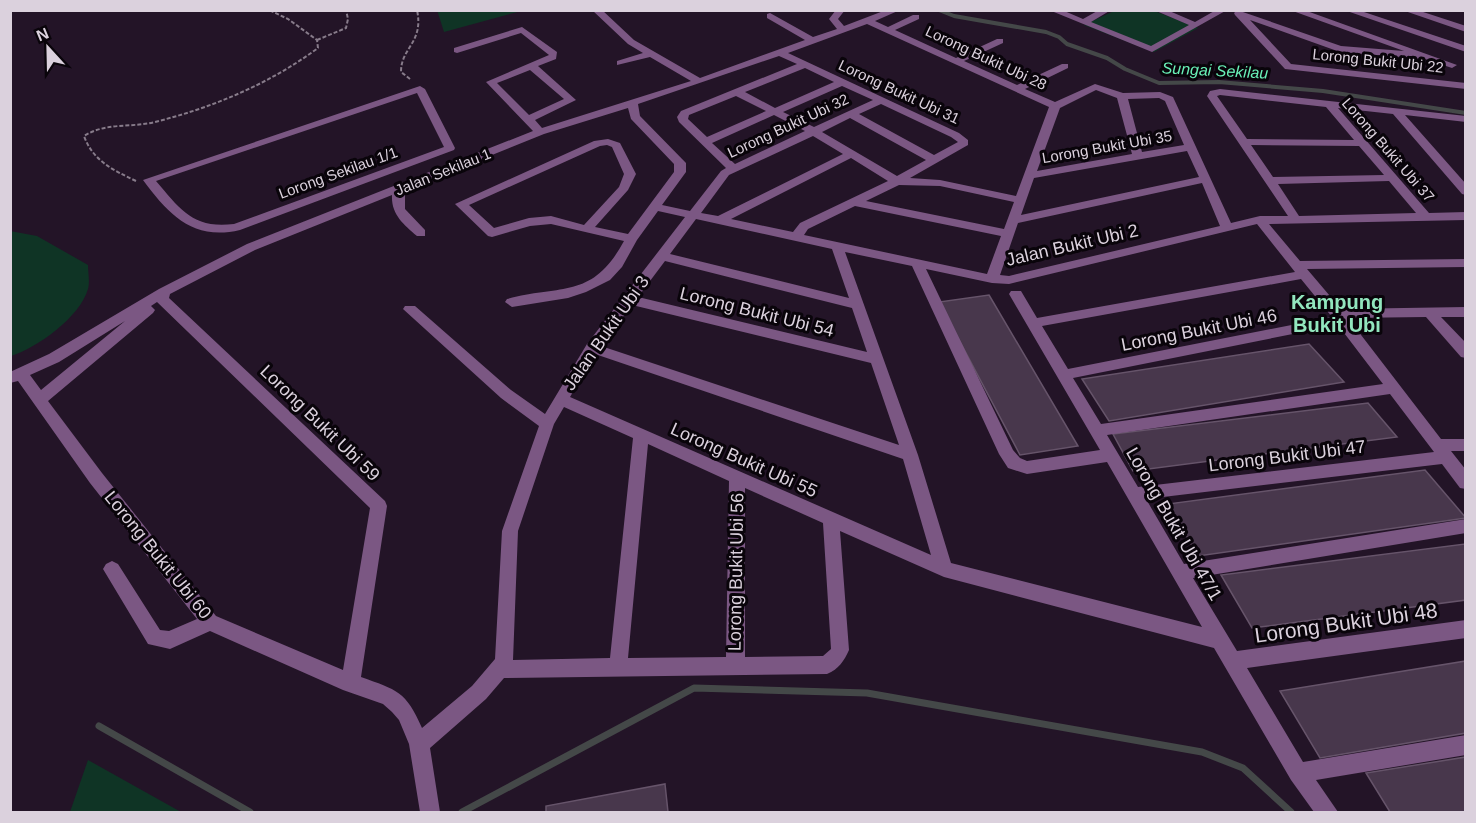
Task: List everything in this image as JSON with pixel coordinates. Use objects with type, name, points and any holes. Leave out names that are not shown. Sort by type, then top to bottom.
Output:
[{"type":"street","points":[[596,10],[631,42],[699,82]]},
{"type":"street","points":[[841,10],[833,19],[843,30]]},
{"type":"street","name":"Jalan Sekilau 1","points":[[16,376],[72,348],[163,295],[258,244],[399,190],[540,132],[699,82],[896,10]]},
{"type":"street","points":[[1053,10],[1152,49],[1223,10]]},
{"type":"street","points":[[1158,10],[1196,26]]},
{"type":"street","points":[[1294,10],[1452,65]]},
{"type":"street","points":[[1348,10],[1463,48]]},
{"type":"street","points":[[1406,10],[1466,31],[1463,48],[1452,65],[1448,83]]},
{"type":"street","points":[[1083,22],[1104,11]]},
{"type":"street","points":[[1235,12],[1340,49],[1425,56]]},
{"type":"street","name":"Lorong Bukit Ubi 22","points":[[1235,12],[1288,67],[1466,86]]},
{"type":"street","points":[[770,16],[813,41]]},
{"type":"street","points":[[888,30],[916,17]]},
{"type":"street","name":"Lorong Bukit Ubi 28","points":[[868,21],[1055,106],[992,279]]},
{"type":"street","points":[[457,51],[522,30],[554,54],[553,57],[533,67],[491,82],[540,132]]},
{"type":"street","points":[[957,60],[1000,41]]},
{"type":"street","name":"Lorong Bukit Ubi 31","points":[[781,52],[963,140],[964,143],[897,181],[804,226],[796,237]]},
{"type":"street","points":[[620,63],[650,54]]},
{"type":"street","points":[[732,168],[683,120],[685,112],[806,64]]},
{"type":"street","points":[[1018,88],[1065,66]]},
{"type":"street","points":[[527,120],[572,100],[533,67]]},
{"type":"street","points":[[705,142],[842,82]]},
{"type":"street","points":[[1055,106],[1095,87],[1122,96],[1160,95],[1169,99],[1227,227]]},
{"type":"street","name":"Lorong Sekilau 1/1","points":[[420,89],[450,148],[236,227],[217,231],[195,227],[149,180],[420,89]]},
{"type":"street","points":[[736,92],[813,131],[897,181],[939,183],[1020,200]]},
{"type":"street","points":[[1295,218],[1212,96],[1214,93],[1460,118],[1466,129]]},
{"type":"street","points":[[1122,96],[1138,157]]},
{"type":"street","name":"Lorong Bukit Ubi 32","points":[[691,215],[725,173],[732,168],[881,100]]},
{"type":"street","points":[[512,302],[580,290],[600,281],[615,267],[631,239],[680,172],[680,162],[635,117],[633,104]]},
{"type":"street","name":"Lorong Bukit Ubi 37","points":[[1329,104],[1425,216]]},
{"type":"street","points":[[1396,111],[1466,192]]},
{"type":"street","points":[[850,114],[934,160]]},
{"type":"street","points":[[587,229],[624,188],[630,174],[616,145],[608,142],[598,143],[460,204],[492,233],[529,222],[551,220],[587,229],[631,239]]},
{"type":"street","points":[[1243,142],[1362,143]]},
{"type":"street","name":"Lorong Bukit Ubi 35","points":[[1028,176],[1191,147]]},
{"type":"street","points":[[718,221],[850,154]]},
{"type":"street","points":[[1270,181],[1392,178]]},
{"type":"street","points":[[1012,221],[1206,179]]},
{"type":"street","points":[[399,190],[396,200],[398,210],[405,221],[420,233]]},
{"type":"street","points":[[855,202],[1008,234]]},
{"type":"street","name":"Jalan Bukit Ubi 2","points":[[656,207],[992,279],[1009,280],[1260,220],[1466,216]]},
{"type":"street","name":"Jalan Bukit Ubi 3","points":[[501,669],[504,660],[512,523],[547,424],[592,348],[691,215]]},
{"type":"street","points":[[1260,220],[1340,317],[1466,483]]},
{"type":"street","points":[[236,227],[258,244]]},
{"type":"street","points":[[837,246],[910,456],[944,568]]},
{"type":"street","points":[[660,256],[858,305]]},
{"type":"street","points":[[917,263],[1007,454],[1014,463],[1027,468],[1111,456]]},
{"type":"street","points":[[1034,323],[1302,270],[1466,263]]},
{"type":"street","name":"Lorong Bukit Ubi 47/1","points":[[1016,294],[1298,774],[1327,813]]},
{"type":"street","points":[[39,400],[163,295]]},
{"type":"street","name":"Lorong Bukit Ubi 59","points":[[163,295],[379,506],[350,683]]},
{"type":"street","name":"Lorong Bukit Ubi 54","points":[[628,300],[878,360]]},
{"type":"street","points":[[410,309],[506,394],[547,424]]},
{"type":"street","points":[[1428,312],[1466,353]]},
{"type":"street","name":"Lorong Bukit Ubi 46","points":[[1064,375],[1340,317],[1466,312]]},
{"type":"street","points":[[592,348],[910,456]]},
{"type":"street","name":"Lorong Bukit Ubi 60","points":[[16,376],[39,400],[96,478],[210,622],[350,683],[389,697],[406,713],[419,744]]},
{"type":"street","points":[[1097,431],[1395,388]]},
{"type":"street","name":"Lorong Bukit Ubi 55","points":[[561,399],[912,556],[944,568],[1221,641]]},
{"type":"street","points":[[618,668],[641,435]]},
{"type":"street","name":"Lorong Bukit Ubi 47","points":[[1134,494],[1441,451],[1466,445]]},
{"type":"street","name":"Lorong Bukit Ubi 56","points":[[735,666],[737,478]]},
{"type":"street","points":[[429,805],[419,744],[482,690],[501,669],[827,665],[840,650],[831,520]]},
{"type":"street","points":[[1180,572],[1466,526]]},
{"type":"street","points":[[112,569],[155,639],[170,640],[210,622]]},
{"type":"street","name":"Lorong Bukit Ubi 48","points":[[1232,661],[1466,629]]},
{"type":"street","points":[[1298,774],[1466,745]]},
{"type":"path","points":[[149,180],[136,182],[110,168],[90,150],[84,136],[92,130],[110,126],[147,124],[180,116],[215,103],[303,60],[318,48],[317,40],[281,14],[269,10]]},
{"type":"path","points":[[317,40],[346,27],[348,19],[346,10]]},
{"type":"green space","points":[[437,10],[521,10],[521,11],[444,32]]},
{"type":"green space","points":[[1152,10],[1198,28],[1154,52],[1084,25],[1114,11]]},
{"type":"green space","points":[[10,231],[37,236],[88,265],[89,280],[83,300],[67,320],[45,339],[11,356]]},
{"type":"green space","points":[[88,760],[181,812],[70,812]]},
{"type":"building","points":[[989,295],[1078,446],[1020,455],[939,302]]},
{"type":"building","points":[[1309,344],[1344,382],[1109,421],[1082,379]]},
{"type":"building","points":[[1368,403],[1397,437],[1133,471],[1113,434]]},
{"type":"building","points":[[1425,470],[1466,518],[1198,556],[1168,504]]},
{"type":"building","points":[[1465,544],[1466,600],[1252,628],[1221,575]]},
{"type":"building","points":[[1466,661],[1466,733],[1320,758],[1280,691]]},
{"type":"building","points":[[1466,757],[1466,812],[1390,812],[1366,773]]},
{"type":"building","points":[[665,784],[668,812],[546,812],[546,806]]},
{"type":"waterway","name":"Sungai Sekilau","points":[[939,10],[954,16],[1046,32],[1059,37],[1067,44],[1107,58],[1125,69],[1159,83],[1219,82],[1323,91],[1466,113]]},
{"type":"waterway","points":[[462,812],[694,688],[867,693],[1202,752],[1243,768],[1291,812]]},
{"type":"waterway","points":[[99,726],[250,812]]},
{"type":"district","name":"Kampung Bukit Ubi","points":[[1337,314]]}]
